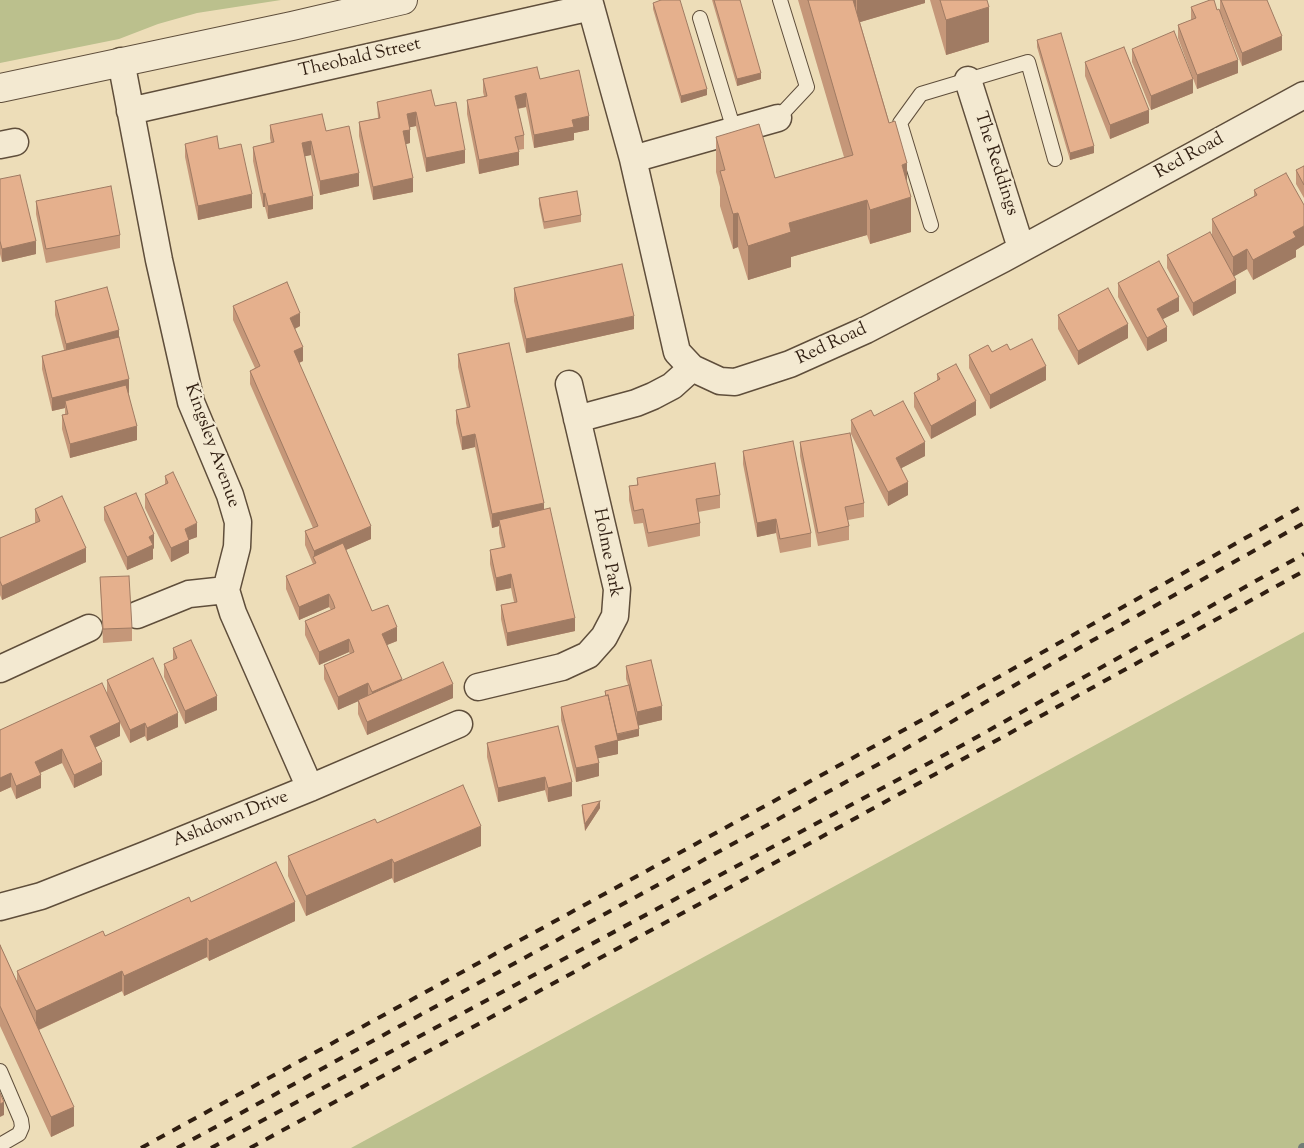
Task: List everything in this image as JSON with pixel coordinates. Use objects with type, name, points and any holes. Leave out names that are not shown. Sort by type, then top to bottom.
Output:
[{"type":"street","points":[[0,88],[292,26],[368,4],[403,0]]},
{"type":"street","name":"Theobald Street","points":[[130,111],[590,3]]},
{"type":"street","name":"Red Road","points":[[590,3],[633,159],[677,352],[692,368],[720,381],[735,382],[790,364],[866,330],[1304,95]]},
{"type":"street","name":"Kingsley Avenue","points":[[121,61],[159,260],[191,402],[230,496],[238,522],[236,546],[226,590],[233,613],[310,788]]},
{"type":"street","name":"The Reddings","points":[[968,80],[1021,248]]},
{"type":"street","points":[[633,159],[778,118]]},
{"type":"street","points":[[577,419],[636,403],[653,396],[672,386],[692,368]]},
{"type":"street","name":"Holme Park","points":[[478,687],[562,667],[588,655],[604,637],[616,616],[617,589],[569,384]]},
{"type":"street","points":[[137,615],[188,594],[226,590]]},
{"type":"street","points":[[0,669],[89,628]]},
{"type":"street","name":"Ashdown Drive","points":[[0,907],[41,896],[310,788],[459,724]]},
{"type":"lane","points":[[778,118],[806,87],[780,0]]},
{"type":"lane","points":[[700,18],[734,130]]},
{"type":"lane","points":[[931,225],[900,123],[921,94],[1028,62],[1055,159]]},
{"type":"lane","points":[[0,1071],[21,1120],[22,1127],[19,1134],[0,1145]]},
{"type":"green space","points":[[0,0],[281,0],[197,13],[158,24],[119,39],[0,63]]},
{"type":"green space","points":[[1304,632],[1304,1148],[351,1148],[785,913]]},
{"type":"building","points":[[661,0],[680,0],[707,89],[681,96],[653,3]]},
{"type":"building","points":[[714,0],[740,0],[761,73],[737,79]]},
{"type":"building","points":[[808,0],[853,0],[889,123],[895,121],[907,163],[902,165],[911,197],[870,210],[867,200],[789,223],[791,232],[748,246],[738,213],[733,214],[720,171],[725,170],[716,137],[759,124],[775,178],[853,155]]},
{"type":"building","points":[[940,0],[987,0],[989,7],[946,20]]},
{"type":"building","points":[[1214,0],[1217,10],[1219,9],[1238,60],[1197,75],[1178,25],[1196,18],[1191,7]]},
{"type":"building","points":[[1221,0],[1267,0],[1282,36],[1242,53]]},
{"type":"building","points":[[1174,31],[1193,79],[1151,96],[1132,49]]},
{"type":"building","points":[[1061,33],[1094,146],[1070,153],[1037,40]]},
{"type":"building","points":[[1124,47],[1149,110],[1110,125],[1085,62]]},
{"type":"building","points":[[537,67],[540,79],[579,70],[589,116],[572,120],[574,127],[534,135],[526,93],[515,96],[524,135],[515,137],[519,152],[479,160],[467,100],[487,96],[483,79]]},
{"type":"building","points":[[431,90],[435,106],[456,102],[465,150],[426,158],[416,112],[407,114],[410,130],[403,131],[413,178],[373,187],[359,122],[380,118],[377,102]]},
{"type":"building","points":[[322,114],[326,131],[349,126],[359,173],[320,181],[311,141],[302,143],[313,196],[268,206],[265,193],[263,194],[253,147],[274,142],[270,125]]},
{"type":"building","points":[[217,136],[219,149],[241,144],[252,194],[198,206],[185,144]]},
{"type":"building","points":[[1304,166],[1304,185],[1296,170]]},
{"type":"building","points":[[1286,173],[1304,205],[1304,226],[1293,232],[1296,237],[1253,260],[1247,249],[1233,257],[1212,219],[1257,195],[1254,190]]},
{"type":"building","points":[[20,175],[36,241],[2,249],[0,241],[0,179]]},
{"type":"building","points":[[111,186],[120,235],[46,249],[36,201]]},
{"type":"building","points":[[577,191],[581,215],[544,222],[539,198]]},
{"type":"building","points":[[1210,232],[1236,280],[1193,303],[1167,255]]},
{"type":"building","points":[[1159,261],[1179,297],[1157,309],[1167,327],[1147,338],[1118,283]]},
{"type":"building","points":[[622,264],[634,316],[526,339],[514,288]]},
{"type":"building","points":[[287,282],[300,313],[290,318],[303,347],[294,351],[371,526],[314,551],[305,531],[318,526],[250,371],[260,366],[233,306]]},
{"type":"building","points":[[107,287],[119,330],[66,344],[55,301]]},
{"type":"building","points":[[1108,288],[1128,324],[1078,351],[1058,315]]},
{"type":"building","points":[[119,337],[129,379],[52,398],[42,356]]},
{"type":"building","points":[[1032,339],[1046,366],[990,395],[969,355],[988,345],[992,352],[1007,344],[1010,350]]},
{"type":"building","points":[[509,343],[544,503],[492,514],[475,434],[462,437],[456,410],[470,407],[458,354]]},
{"type":"building","points":[[956,364],[976,401],[931,426],[914,393],[940,379],[937,374]]},
{"type":"building","points":[[126,385],[137,426],[70,444],[62,415],[68,414],[65,401]]},
{"type":"building","points":[[903,401],[925,442],[896,458],[908,482],[888,492],[851,420],[871,410],[874,416]]},
{"type":"building","points":[[850,433],[864,503],[845,507],[849,526],[818,533],[800,442]]},
{"type":"building","points":[[793,441],[811,533],[780,539],[776,519],[757,523],[743,451]]},
{"type":"building","points":[[715,463],[720,495],[696,499],[700,523],[648,533],[643,509],[634,511],[629,486],[638,485],[637,478]]},
{"type":"building","points":[[173,472],[197,523],[185,529],[189,540],[171,548],[145,494],[168,483],[165,476]]},
{"type":"building","points":[[136,493],[154,534],[149,537],[153,545],[127,557],[104,507]]},
{"type":"building","points":[[62,496],[86,548],[2,586],[0,581],[0,538],[40,521],[35,509]]},
{"type":"building","points":[[550,508],[575,618],[507,633],[501,605],[517,602],[511,574],[496,578],[490,550],[505,547],[499,520]]},
{"type":"building","points":[[343,543],[372,611],[388,605],[397,627],[382,634],[402,679],[372,692],[368,683],[338,697],[324,665],[354,652],[349,639],[319,652],[305,621],[335,608],[333,602],[329,594],[299,607],[286,576],[316,563],[313,557]]},
{"type":"building","points":[[129,576],[132,628],[103,629],[100,577]]},
{"type":"building","points":[[191,640],[217,696],[185,711],[164,664],[177,658],[173,648]]},
{"type":"building","points":[[153,658],[178,713],[147,728],[145,723],[130,730],[107,680]]},
{"type":"building","points":[[651,660],[662,706],[637,712],[626,666]]},
{"type":"building","points":[[443,662],[453,684],[367,722],[358,700]]},
{"type":"building","points":[[102,683],[120,722],[90,736],[102,762],[74,775],[62,749],[35,762],[41,775],[16,786],[11,773],[0,778],[0,730]]},
{"type":"building","points":[[629,685],[639,729],[617,734],[608,695],[606,696],[605,691]]},
{"type":"building","points":[[608,695],[618,740],[595,746],[599,763],[576,768],[561,707]]},
{"type":"building","points":[[558,726],[572,782],[548,788],[545,777],[498,788],[487,743]]},
{"type":"building","points":[[463,785],[481,826],[394,863],[392,859],[306,896],[288,856],[375,819],[377,823]]},
{"type":"building","points":[[600,801],[585,824],[582,805]]},
{"type":"building","points":[[276,862],[295,902],[209,941],[207,938],[124,976],[122,971],[36,1011],[17,971],[103,931],[105,936],[189,897],[191,902]]},
{"type":"building","points":[[0,945],[74,1107],[51,1117],[0,1006]]},
{"type":"building","points":[[0,1093],[4,1102],[0,1104]]},
{"type":"railway","points":[[141,1148],[931,715],[1304,505]]},
{"type":"railway","points":[[177,1148],[877,765],[1079,648],[1304,523]]},
{"type":"railway","points":[[211,1148],[959,747],[1304,554]]},
{"type":"railway","points":[[250,1148],[716,895],[1304,571]]}]
